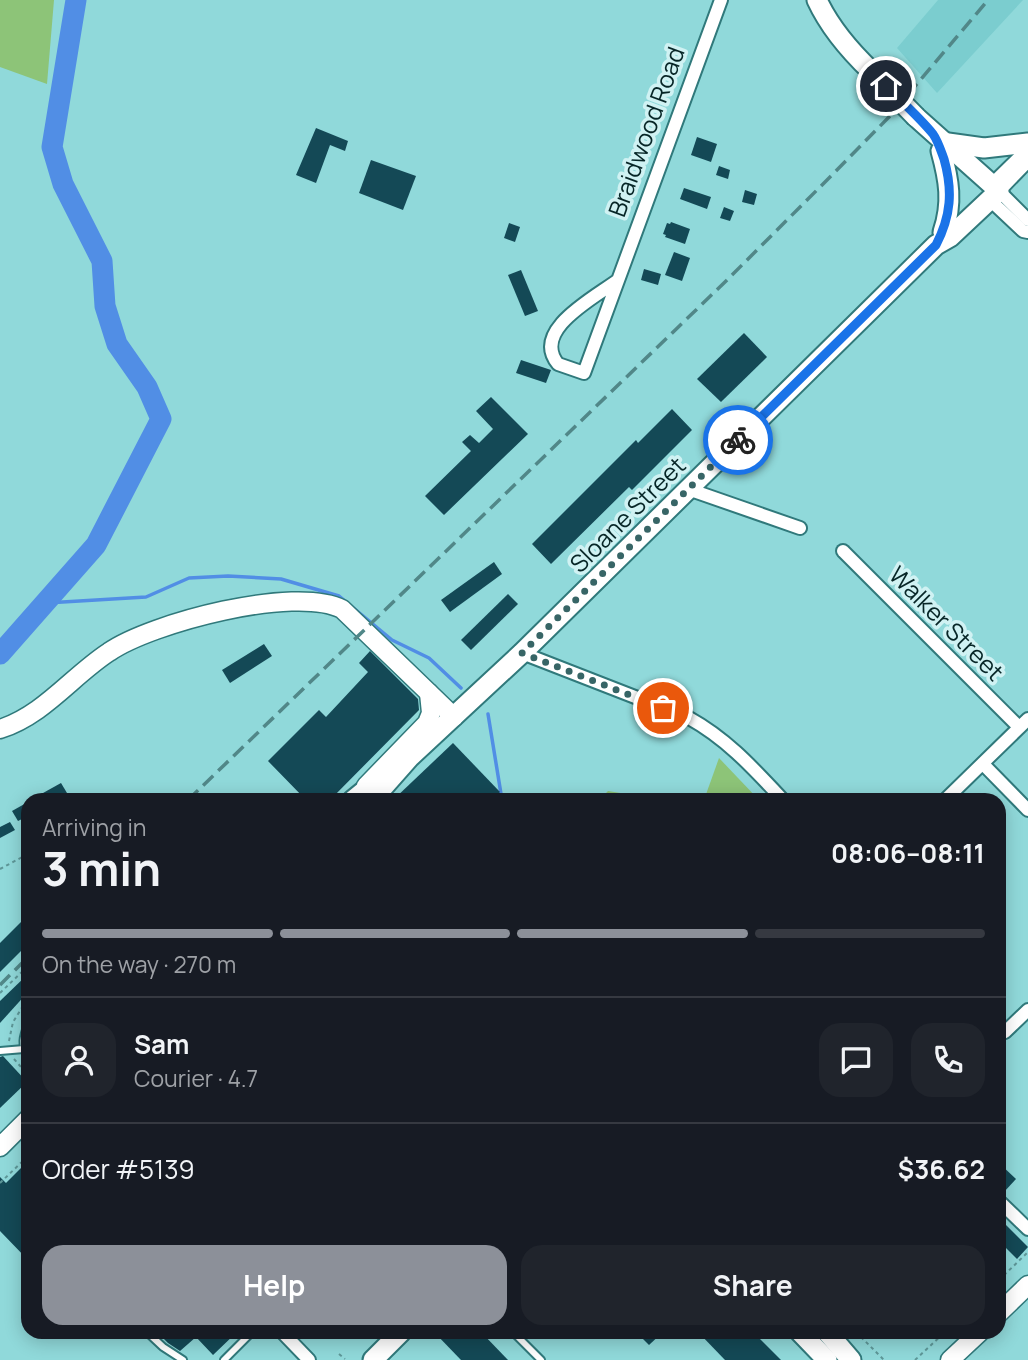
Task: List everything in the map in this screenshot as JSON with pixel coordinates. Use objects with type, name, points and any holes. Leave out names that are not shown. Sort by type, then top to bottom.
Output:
[{"type":"main road","points":[[817,0],[831,27],[853,53],[991,192]]},
{"type":"main road","points":[[941,143],[984,148],[1028,143]]},
{"type":"main road","points":[[939,238],[949,212],[950,194],[941,143]]},
{"type":"main road","name":"Sloane Street","points":[[367,793],[410,757],[522,653],[939,238],[991,192]]},
{"type":"main road","points":[[362,1360],[383,1339]]},
{"type":"main road","points":[[373,1360],[394,1339]]},
{"type":"main road","points":[[807,1339],[827,1360]]},
{"type":"main road","points":[[833,1339],[852,1360]]},
{"type":"street","name":"Braidwood Road","points":[[618,280],[570,314],[557,329],[552,344],[554,359],[558,365],[584,373],[721,0]]},
{"type":"street","name":"Sloane Street","points":[[991,192],[1028,149]]},
{"type":"street","name":"Sloane Street","points":[[991,192],[1028,162]]},
{"type":"street","points":[[991,192],[1028,220]]},
{"type":"street","points":[[991,192],[1023,231],[1028,232]]},
{"type":"street","points":[[688,489],[800,528]]},
{"type":"street","name":"Walker Street","points":[[844,551],[1023,723]]},
{"type":"street","points":[[0,729],[32,714],[106,653],[135,637],[223,612],[285,600],[325,603],[342,609],[454,717]]},
{"type":"street","points":[[522,653],[688,718],[712,731],[732,746],[776,793]]},
{"type":"street","points":[[365,793],[426,723],[430,713],[429,693]]},
{"type":"street","points":[[952,793],[1023,723]]},
{"type":"street","points":[[983,764],[1028,810]]},
{"type":"street","points":[[1006,1031],[1028,1010]]},
{"type":"street","points":[[0,1147],[21,1126]]},
{"type":"street","points":[[0,1159],[21,1139]]},
{"type":"street","points":[[1006,1208],[1028,1230]]},
{"type":"street","points":[[1006,1306],[1028,1285]]},
{"type":"street","points":[[289,1339],[309,1360]]},
{"type":"street","points":[[950,1360],[972,1339]]},
{"type":"lane","points":[[0,1051],[21,1053]]},
{"type":"lane","points":[[154,1339],[183,1360]]},
{"type":"lane","points":[[224,1360],[245,1339]]},
{"type":"lane","points":[[520,1339],[541,1360]]},
{"type":"path","points":[[0,869],[21,858]]},
{"type":"path","points":[[0,993],[21,970]]},
{"type":"path","points":[[0,1183],[21,1163]]},
{"type":"path","points":[[1006,1273],[1028,1252]]},
{"type":"path","points":[[863,1339],[884,1360]]},
{"type":"path","points":[[915,1360],[938,1339]]},
{"type":"path","points":[[339,1354],[345,1359]]},
{"type":"shaded area","points":[[938,0],[1023,0],[937,93],[897,48]]},
{"type":"green space","points":[[0,0],[54,0],[47,84],[0,67]]},
{"type":"green space","points":[[719,758],[752,793],[706,793]]},
{"type":"building","points":[[316,128],[348,141],[345,151],[330,145],[316,183],[296,175]]},
{"type":"building","points":[[697,137],[717,144],[711,162],[691,155]]},
{"type":"building","points":[[371,160],[416,176],[403,210],[359,193]]},
{"type":"building","points":[[719,166],[730,170],[728,179],[716,175]]},
{"type":"building","points":[[684,188],[711,197],[707,209],[680,199]]},
{"type":"building","points":[[745,190],[757,194],[754,205],[742,202]]},
{"type":"building","points":[[724,207],[734,211],[730,221],[720,218]]},
{"type":"building","points":[[509,223],[520,227],[515,242],[504,238]]},
{"type":"building","points":[[667,223],[690,229],[685,244],[663,234]]},
{"type":"building","points":[[674,252],[690,258],[682,281],[665,275]]},
{"type":"building","points":[[644,269],[661,274],[658,285],[641,280]]},
{"type":"building","points":[[521,270],[538,311],[525,316],[508,275]]},
{"type":"building","points":[[744,333],[767,357],[721,402],[697,379]]},
{"type":"building","points":[[521,360],[551,370],[546,383],[516,373]]},
{"type":"building","points":[[491,397],[528,434],[444,515],[425,496],[471,451],[462,442],[470,435],[479,443],[493,429],[476,411]]},
{"type":"building","points":[[672,409],[692,430],[632,490],[629,487],[551,564],[532,544],[636,440],[638,443]]},
{"type":"building","points":[[494,562],[502,574],[450,612],[441,600]]},
{"type":"building","points":[[508,594],[518,604],[471,650],[461,640]]},
{"type":"building","points":[[264,644],[272,656],[230,683],[222,670]]},
{"type":"building","points":[[370,651],[418,699],[419,710],[337,793],[299,793],[268,761],[319,710],[326,717],[368,672],[359,663]]},
{"type":"building","points":[[453,743],[500,792],[499,793],[400,793]]},
{"type":"building","points":[[61,783],[67,793],[43,793]]},
{"type":"building","points":[[21,806],[21,820],[18,821],[12,811]]},
{"type":"building","points":[[10,822],[15,830],[0,838],[0,827]]},
{"type":"building","points":[[21,922],[21,951],[0,972],[0,943]]},
{"type":"building","points":[[21,981],[21,1000],[0,1023],[0,1001]]},
{"type":"building","points":[[3,1056],[21,1076],[21,1088],[0,1108],[0,1057]]},
{"type":"building","points":[[21,1168],[21,1253],[0,1231],[0,1177],[6,1183]]},
{"type":"building","points":[[1006,1170],[1016,1179],[1006,1190]]},
{"type":"building","points":[[1006,1225],[1028,1247],[1017,1259],[1006,1248]]},
{"type":"building","points":[[164,1339],[194,1339],[180,1351]]},
{"type":"building","points":[[198,1339],[230,1339],[213,1355]]},
{"type":"building","points":[[441,1339],[488,1339],[508,1360],[461,1360]]},
{"type":"building","points":[[643,1339],[655,1339],[649,1345]]},
{"type":"building","points":[[705,1339],[760,1339],[781,1360],[725,1360]]},
{"type":"waterway","points":[[0,654],[96,545],[161,419],[147,387],[117,344],[105,306],[102,261],[63,184],[52,147],[76,0]]},
{"type":"waterway","points":[[46,603],[146,597],[189,578],[228,576],[281,579],[339,596],[392,640],[429,658],[461,688]]},
{"type":"waterway","points":[[488,714],[501,793]]},
{"type":"railway","points":[[195,793],[726,281],[889,117],[988,0]]},
{"type":"railway","points":[[0,985],[21,964]]},
{"type":"way so far","points":[[663,708],[522,653],[738,440]]},
{"type":"route","points":[[738,440],[936,245],[943,232],[949,212],[950,185],[941,151],[934,136],[886,86]]}]
